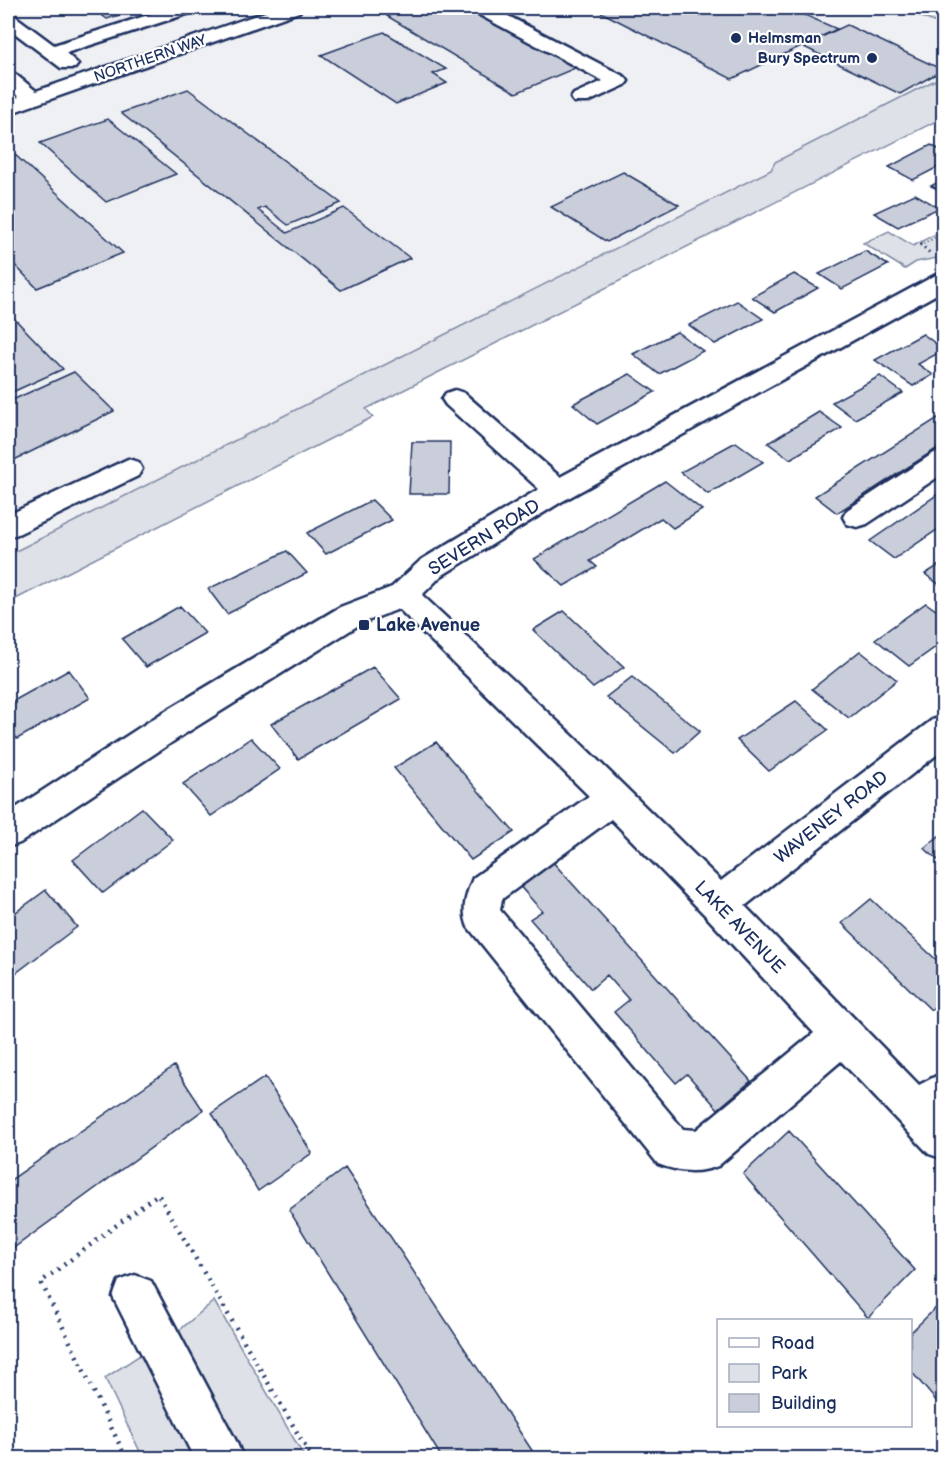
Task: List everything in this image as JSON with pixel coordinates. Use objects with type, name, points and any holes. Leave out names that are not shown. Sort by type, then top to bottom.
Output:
[{"type":"street","points":[[51,52],[187,8]]},
{"type":"street","name":"NORTHERN WAY","points":[[8,108],[293,8]]},
{"type":"street","points":[[480,8],[618,81],[581,98]]},
{"type":"street","points":[[8,20],[89,80]]},
{"type":"street","points":[[8,79],[33,99]]},
{"type":"street","name":"SEVERN ROAD","points":[[8,832],[171,725],[351,615],[403,595],[431,568],[938,268]]},
{"type":"street","points":[[455,399],[558,491]]},
{"type":"street","points":[[857,517],[944,459]]},
{"type":"street","points":[[8,527],[128,469]]},
{"type":"street","name":"LAKE AVENUE","points":[[403,595],[532,716],[719,904],[843,1034],[934,1114]]},
{"type":"street","name":"WAVENEY ROAD","points":[[719,904],[944,730]]},
{"type":"street","points":[[613,798],[486,890],[481,915],[673,1149],[703,1151],[843,1034]]},
{"type":"street","points":[[135,1297],[219,1458]]},
{"type":"path","points":[[938,268],[919,245],[944,232]]},
{"type":"path","points":[[126,1458],[41,1281],[158,1194],[312,1458]]},
{"type":"shaded area","points":[[8,8],[901,8],[943,26],[943,76],[775,162],[771,170],[8,555]]},
{"type":"green space","points":[[901,8],[943,8],[943,26]]},
{"type":"green space","points":[[943,76],[943,121],[940,119],[366,409],[373,417],[8,603],[8,555],[771,170],[775,162]]},
{"type":"green space","points":[[943,230],[943,257],[916,262],[905,269],[863,243],[889,231],[913,246]]},
{"type":"green space","points":[[214,1301],[305,1458],[244,1458],[176,1333]]},
{"type":"green space","points":[[143,1353],[197,1458],[143,1458],[105,1378]]},
{"type":"building","points":[[92,8],[141,8],[107,19]]},
{"type":"building","points":[[412,8],[474,8],[580,66],[516,93],[387,16]]},
{"type":"building","name":"Helmsman","points":[[593,8],[789,8],[837,29],[732,79]]},
{"type":"building","name":"Bury Spectrum","points":[[847,25],[943,70],[900,94],[802,46]]},
{"type":"building","points":[[384,32],[446,69],[433,74],[447,83],[396,104],[321,55]]},
{"type":"building","points":[[188,89],[341,203],[288,225],[265,207],[258,210],[287,233],[344,208],[410,258],[341,290],[121,113]]},
{"type":"building","points":[[108,119],[176,174],[106,202],[40,143]]},
{"type":"building","points":[[931,145],[944,152],[944,164],[913,180],[889,167]]},
{"type":"building","points":[[13,153],[123,253],[37,288],[8,258],[8,155]]},
{"type":"building","points":[[623,172],[679,205],[607,242],[551,207]]},
{"type":"building","points":[[944,179],[944,192],[931,186]]},
{"type":"building","points":[[915,194],[939,208],[898,227],[874,213]]},
{"type":"building","points":[[865,251],[888,265],[842,289],[819,274]]},
{"type":"building","points":[[794,274],[818,288],[775,312],[752,297]]},
{"type":"building","points":[[737,301],[763,319],[715,344],[689,325]]},
{"type":"building","points":[[8,312],[63,369],[8,394]]},
{"type":"building","points":[[677,332],[703,351],[659,374],[633,354]]},
{"type":"building","points":[[923,334],[944,350],[918,364],[933,375],[913,386],[875,360]]},
{"type":"building","points":[[74,372],[114,411],[8,463],[8,402]]},
{"type":"building","points":[[630,374],[655,392],[597,424],[573,404]]},
{"type":"building","points":[[880,376],[903,393],[855,419],[832,402]]},
{"type":"building","points":[[819,412],[842,428],[790,459],[768,443]]},
{"type":"building","points":[[944,414],[944,444],[837,513],[815,496]]},
{"type":"building","points":[[412,442],[450,442],[449,494],[409,494]]},
{"type":"building","points":[[736,442],[763,462],[708,494],[681,472]]},
{"type":"building","points":[[665,481],[702,510],[673,528],[661,518],[590,561],[597,567],[564,586],[534,559]]},
{"type":"building","points":[[944,490],[944,525],[894,559],[870,541]]},
{"type":"building","points":[[372,500],[392,520],[326,554],[307,533]]},
{"type":"building","points":[[287,551],[307,573],[227,614],[208,589]]},
{"type":"building","points":[[944,562],[944,588],[925,574]]},
{"type":"building","points":[[926,603],[944,616],[944,641],[909,666],[875,639]]},
{"type":"building","points":[[180,606],[205,633],[146,667],[122,639]]},
{"type":"building","points":[[564,611],[624,667],[593,688],[533,630]]},
{"type":"building","points":[[860,651],[897,680],[849,718],[812,689]]},
{"type":"building","points":[[373,667],[401,699],[298,759],[271,724]]},
{"type":"building","points":[[69,670],[90,698],[17,739],[8,726],[8,704]]},
{"type":"building","points":[[632,677],[700,731],[675,753],[606,697]]},
{"type":"building","points":[[796,701],[828,730],[769,771],[737,740]]},
{"type":"building","points":[[251,738],[280,769],[211,816],[183,784]]},
{"type":"building","points":[[436,742],[514,832],[471,860],[394,768]]},
{"type":"building","points":[[142,808],[173,840],[103,893],[73,860]]},
{"type":"building","points":[[944,832],[944,865],[924,848]]},
{"type":"building","points":[[550,859],[751,1081],[718,1109],[687,1074],[676,1083],[614,1012],[629,1000],[607,975],[591,989],[530,919],[542,911],[517,883]]},
{"type":"building","points":[[46,890],[77,927],[8,979],[8,918]]},
{"type":"building","points":[[871,899],[944,967],[944,998],[931,1010],[842,923]]},
{"type":"building","points":[[174,1066],[203,1110],[8,1252],[8,1182]]},
{"type":"building","points":[[265,1077],[312,1153],[258,1191],[212,1113]]},
{"type":"building","points":[[789,1131],[915,1270],[868,1318],[743,1174]]},
{"type":"building","points":[[345,1168],[537,1458],[442,1458],[289,1210]]},
{"type":"building","points":[[944,1300],[944,1410],[912,1372],[912,1331]]},
{"type":"place","name":"Helmsman","points":[[736,38]]},
{"type":"place","name":"Bury Spectrum","points":[[872,58]]},
{"type":"place","name":"Lake Avenue","points":[[364,625]]}]
